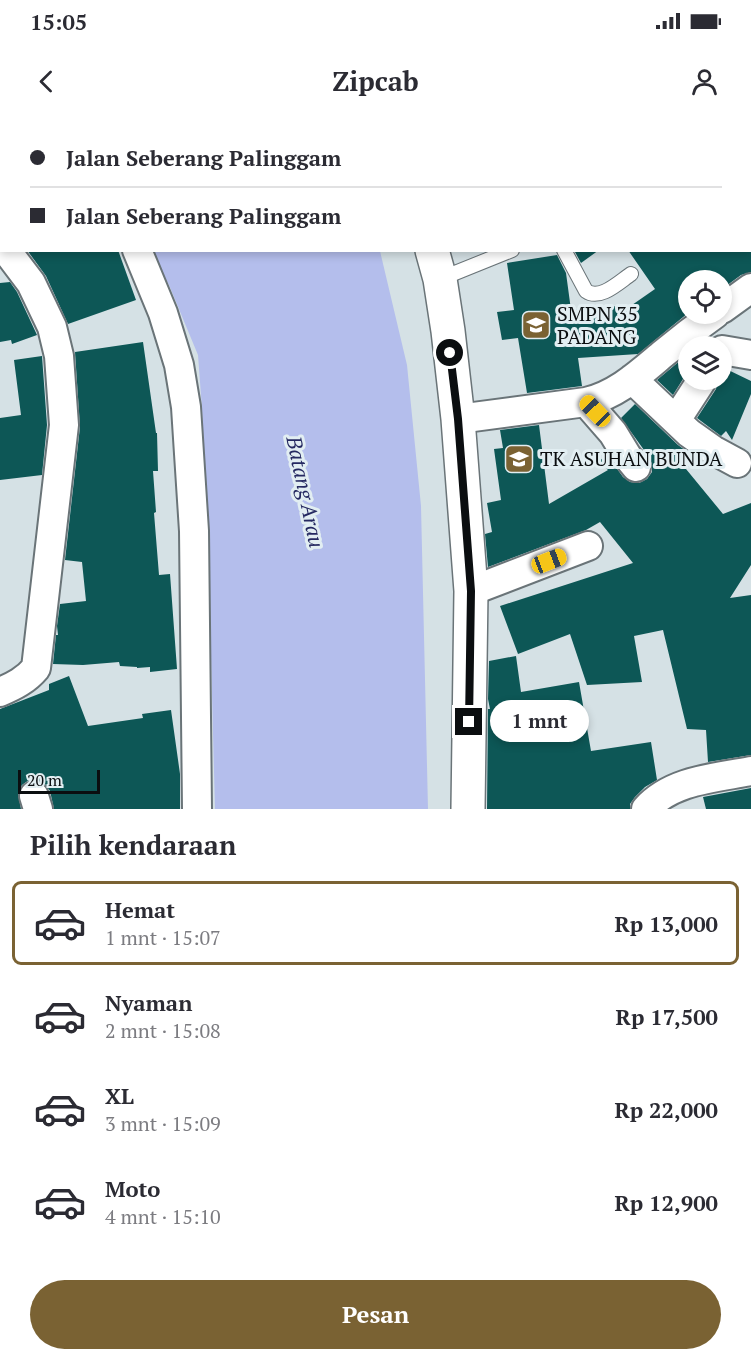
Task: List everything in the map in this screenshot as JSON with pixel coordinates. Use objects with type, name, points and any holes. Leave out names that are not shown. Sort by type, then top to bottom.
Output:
[{"type":"street","points":[[0,692],[17,684],[36,668],[64,425],[59,356],[52,327],[31,283],[8,252]]},
{"type":"street","points":[[138,252],[166,323],[179,365],[186,407],[194,531],[198,809]]},
{"type":"street","points":[[436,265],[458,419],[471,591],[468,809]]},
{"type":"street","points":[[732,302],[751,288]]},
{"type":"street","points":[[458,419],[586,402],[605,396],[632,379],[701,324]]},
{"type":"street","points":[[691,331],[699,336]]},
{"type":"street","points":[[732,352],[751,355]]},
{"type":"street","points":[[632,379],[701,442],[737,463]]},
{"type":"street","points":[[676,420],[696,390]]},
{"type":"street","points":[[586,402],[613,433],[636,467]]},
{"type":"street","points":[[471,591],[588,546]]},
{"type":"street","points":[[646,809],[673,788],[692,782],[751,771]]},
{"type":"lane","points":[[436,265],[502,252]]},
{"type":"lane","points":[[565,252],[589,293],[603,292],[631,274]]},
{"type":"water","name":"Batang Arau","points":[[151,252],[380,252],[407,365],[421,506],[428,809],[215,809],[209,580],[198,355],[169,285]]},
{"type":"building","points":[[28,252],[119,252],[136,300],[68,324],[46,276]]},
{"type":"building","points":[[575,252],[596,252],[581,263]]},
{"type":"building","points":[[629,252],[751,252],[751,272],[741,275],[732,282],[732,270],[678,270],[678,321],[638,354],[578,358],[582,386],[527,393],[518,338],[502,340],[497,312],[514,310],[507,263],[557,255],[566,273],[571,310],[632,305],[655,289]]},
{"type":"building","points":[[10,282],[37,335],[12,344],[11,340],[0,342],[0,283]]},
{"type":"building","points":[[143,342],[157,433],[158,471],[153,471],[159,575],[170,574],[177,669],[150,672],[150,667],[120,666],[119,662],[83,665],[53,664],[60,604],[86,601],[82,562],[65,560],[80,427],[75,352]]},
{"type":"building","points":[[42,356],[47,425],[42,475],[0,480],[0,418],[21,415],[14,360]]},
{"type":"building","points":[[678,362],[678,387],[673,395],[657,380]]},
{"type":"building","points":[[732,372],[751,381],[751,394],[732,440],[726,431],[721,436],[697,418],[715,390],[732,390]]},
{"type":"building","points":[[635,404],[678,445],[697,459],[686,469],[723,514],[751,503],[751,565],[730,598],[751,595],[751,755],[708,762],[706,730],[687,729],[663,630],[634,636],[642,682],[587,685],[570,634],[518,654],[500,606],[633,563],[600,522],[586,530],[488,567],[485,534],[492,532],[487,503],[501,500],[494,449],[503,448],[500,430],[539,425],[549,504],[608,470],[599,461],[607,455],[623,477],[630,482],[639,483],[647,479],[652,472],[652,464],[621,418]]},
{"type":"building","points":[[516,656],[521,692],[579,682],[591,751],[651,742],[657,780],[635,797],[630,804],[630,809],[487,809],[489,661]]},
{"type":"building","points":[[69,676],[88,726],[143,718],[142,714],[171,710],[180,774],[180,809],[54,809],[50,791],[45,784],[37,780],[29,780],[22,785],[18,793],[21,809],[0,809],[0,709],[49,690],[49,684]]},
{"type":"building","points":[[751,788],[751,809],[706,809],[703,797]]},
{"type":"place","name":"SMPN 35 PADANG","points":[[536,325]]},
{"type":"place","name":"TK ASUHAN BUNDA","points":[[519,459]]},
{"type":"route","points":[[450,353],[458,419],[471,591],[469,722]]}]
